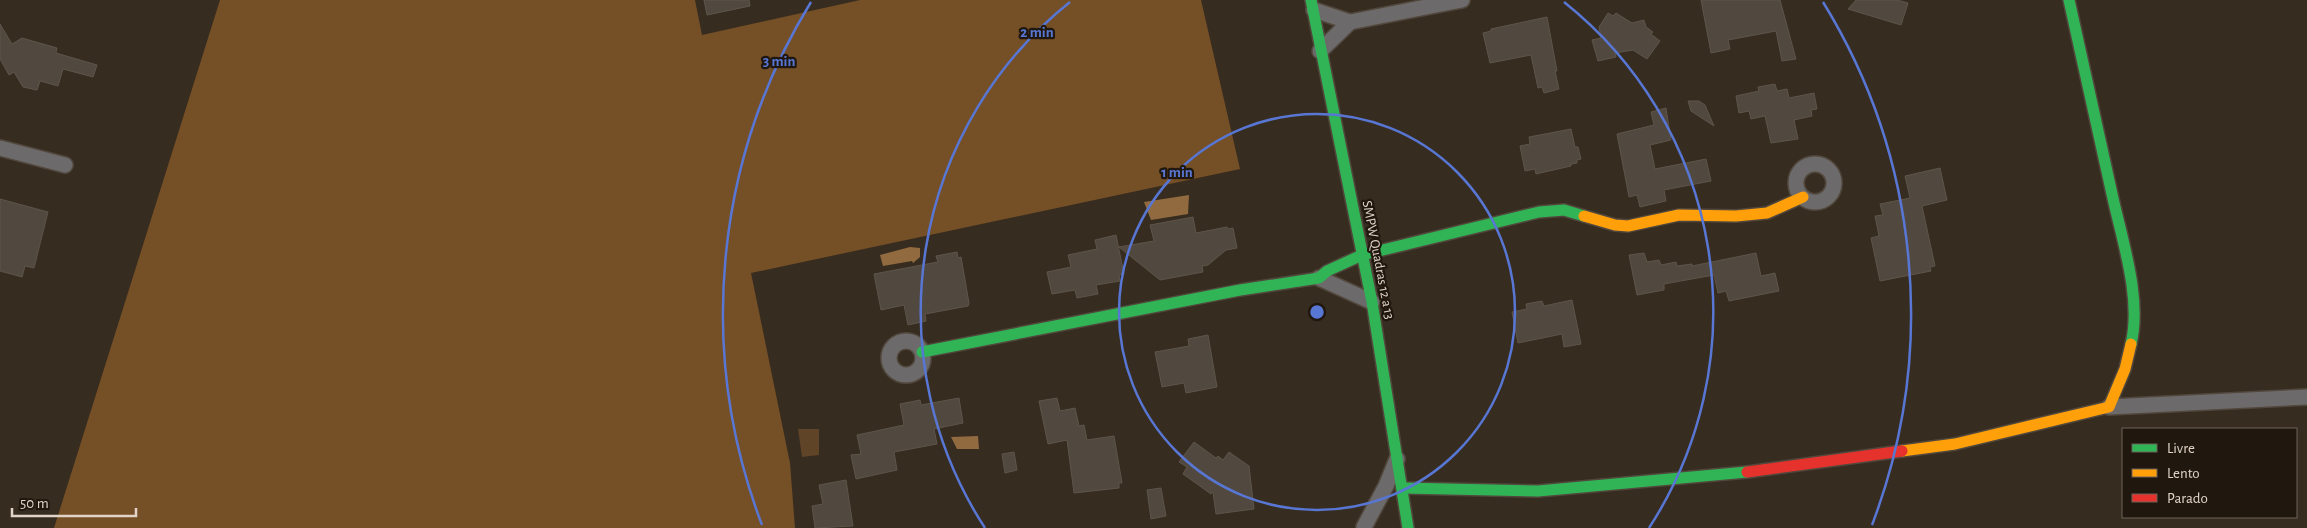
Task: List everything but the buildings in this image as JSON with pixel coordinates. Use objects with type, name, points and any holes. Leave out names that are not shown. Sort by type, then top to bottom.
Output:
[{"type":"street","points":[[1320,51],[1350,22],[1462,0]]},
{"type":"street","points":[[2069,0],[2128,267],[2135,315],[2135,327],[2125,369],[2109,407]]},
{"type":"street","points":[[1312,5],[1350,22]]},
{"type":"street","name":"SMPW Quadras 12 a 13","points":[[1312,5],[1372,302],[1408,528]]},
{"type":"street","points":[[0,148],[65,165]]},
{"type":"street","points":[[922,352],[1240,290],[1319,278],[1327,272],[1362,255],[1539,212],[1564,210],[1615,225],[1628,226],[1678,215],[1736,216],[1767,213],[1803,197]]},
{"type":"street","points":[[1319,278],[1372,302]]},
{"type":"street","points":[[1403,488],[1538,491],[1712,477],[1955,444],[2109,407],[2307,397]]},
{"type":"street","points":[[1362,528],[1386,486],[1397,459]]},
{"type":"shaded area","points":[[220,0],[695,0],[702,35],[860,0],[1201,0],[1240,169],[751,273],[790,463],[795,528],[54,528]]},
{"type":"shaded area","points":[[1189,195],[1188,214],[1151,220],[1144,202]]},
{"type":"shaded area","points":[[910,247],[920,248],[920,257],[913,263],[912,261],[883,266],[880,255]]},
{"type":"shaded area","points":[[798,429],[819,429],[819,455],[802,457]]},
{"type":"shaded area","points":[[978,436],[979,449],[957,449],[951,437]]},
{"type":"traffic: fast","points":[[1311,0],[1372,302],[1408,528]]},
{"type":"traffic: fast","points":[[2069,0],[2129,269],[2134,308],[2131,344]]},
{"type":"traffic: fast","points":[[922,352],[1240,290],[1319,278],[1327,271],[1362,255],[1539,212],[1564,210],[1584,216]]},
{"type":"traffic: fast","points":[[1403,488],[1538,491],[1747,472]]},
{"type":"traffic: slow","points":[[1584,216],[1615,225],[1628,226],[1679,215],[1736,216],[1767,213],[1803,197]]},
{"type":"traffic: slow","points":[[1902,451],[1955,444],[2109,407],[2125,369],[2131,344]]},
{"type":"traffic: jam","points":[[1747,472],[1902,451]]}]
